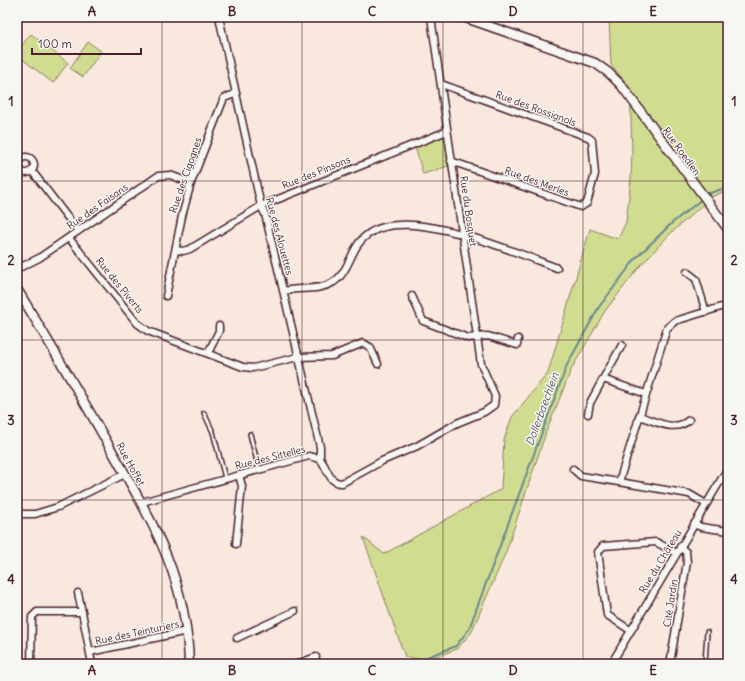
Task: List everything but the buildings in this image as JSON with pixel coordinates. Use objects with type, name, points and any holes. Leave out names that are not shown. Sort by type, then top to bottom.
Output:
[{"type":"main road","name":"Rue Roedlen","points":[[463,17],[595,63],[609,72],[621,85],[728,229]]},
{"type":"main road","name":"Rue Hoffet","points":[[17,289],[142,502],[162,542],[177,580],[187,631],[189,664]]},
{"type":"street","name":"Rue des Alouettes","points":[[219,17],[261,206],[265,214],[284,291],[298,357],[320,446],[320,459]]},
{"type":"street","name":"Rue du Bosquet","points":[[431,17],[481,364],[495,396],[494,405]]},
{"type":"street","name":"Rue des Rossignols","points":[[441,84],[588,137],[592,140],[596,174]]},
{"type":"street","name":"Rue des Cigognes","points":[[166,296],[182,216],[191,183],[224,98],[235,94]]},
{"type":"street","name":"Rue des Pinsons","points":[[176,250],[183,251],[190,249],[261,206],[447,130]]},
{"type":"street","name":"Rue des Merles","points":[[451,161],[581,207],[587,203],[596,174]]},
{"type":"street","points":[[32,171],[78,231]]},
{"type":"street","name":"Rue des Faisans","points":[[17,269],[39,258],[158,176],[170,175],[191,183]]},
{"type":"street","points":[[284,291],[331,284],[342,276],[357,245],[366,235],[374,230],[388,226],[409,225],[462,233],[557,268]]},
{"type":"street","name":"Rue des Piverts","points":[[69,238],[138,323],[148,331],[243,367],[253,368],[298,357],[332,356],[363,344],[370,347],[378,364]]},
{"type":"street","points":[[687,272],[696,279],[706,312]]},
{"type":"street","points":[[412,296],[423,321],[468,338],[488,336],[517,345],[518,339]]},
{"type":"street","points":[[619,482],[667,328],[674,321],[728,305]]},
{"type":"street","points":[[208,353],[219,330],[219,326]]},
{"type":"street","points":[[588,414],[590,403],[622,344]]},
{"type":"street","points":[[603,379],[646,394]]},
{"type":"street","name":"Rue des Sittelles","points":[[142,502],[309,456],[320,459],[331,478],[337,483],[342,483],[382,461],[417,446],[457,423],[484,412],[494,405]]},
{"type":"street","points":[[639,416],[676,427],[683,425],[689,420]]},
{"type":"street","name":"Rue du Château","points":[[610,664],[728,468]]},
{"type":"street","points":[[574,469],[581,476],[689,494],[706,504]]},
{"type":"street","points":[[17,514],[36,514],[58,507],[125,474]]},
{"type":"street","points":[[236,544],[242,486],[239,475]]},
{"type":"street","points":[[694,524],[701,527],[728,531]]},
{"type":"street","points":[[630,630],[607,615],[598,552],[603,546],[656,542],[676,553]]},
{"type":"street","name":"Cité Jardin","points":[[670,664],[687,562],[686,552],[680,547]]},
{"type":"street","name":"Rue des Teinturiers","points":[[78,593],[92,664]]},
{"type":"street","points":[[31,664],[32,617],[37,612],[74,612],[81,609]]},
{"type":"street","points":[[237,638],[295,610]]},
{"type":"street","name":"Rue des Teinturiers","points":[[90,652],[187,631]]},
{"type":"street","points":[[297,664],[316,657]]},
{"type":"lane","points":[[204,414],[213,432],[225,478]]},
{"type":"lane","points":[[250,434],[259,469]]},
{"type":"lane","points":[[705,664],[707,632]]},
{"type":"green space","points":[[609,17],[728,17],[728,190],[711,197],[670,234],[640,266],[605,311],[572,368],[546,432],[506,552],[471,633],[457,649],[419,663],[419,659],[405,657],[363,537],[384,554],[501,489],[504,440],[512,417],[548,373],[590,229],[618,239],[626,222],[631,179],[632,152],[630,88],[611,65]]},
{"type":"green space","points":[[31,34],[68,63],[53,83],[17,55],[17,51]]},
{"type":"green space","points":[[88,42],[101,51],[83,77],[70,68]]},
{"type":"green space","points":[[445,134],[448,166],[423,174],[415,147]]},
{"type":"waterway","name":"Dollerbaechlein","points":[[705,197],[710,193],[728,187]]},
{"type":"waterway","name":"Dollerbaechlein","points":[[417,661],[456,646],[469,629],[567,365],[599,307],[636,258],[672,223],[702,199]]}]
